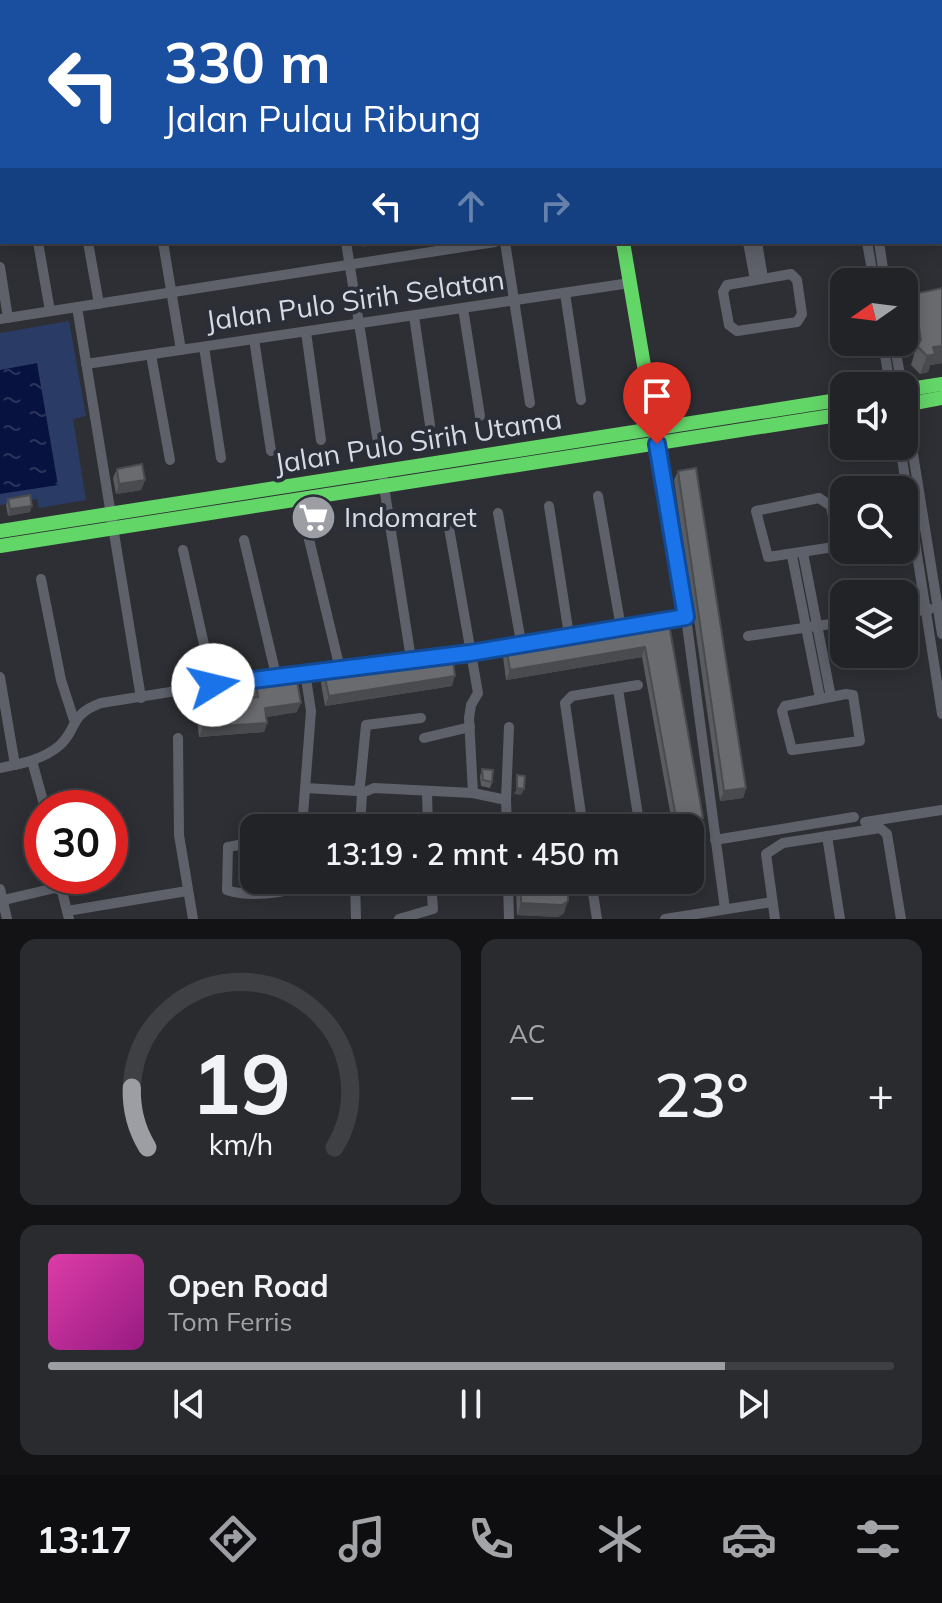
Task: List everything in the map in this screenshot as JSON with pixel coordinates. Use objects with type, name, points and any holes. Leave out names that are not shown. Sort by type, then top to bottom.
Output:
[{"type":"main road","points":[[623,244],[656,437]]},
{"type":"main road","points":[[918,386],[942,384]]},
{"type":"main road","points":[[918,402],[942,398]]},
{"type":"main road","name":"Jalan Pulo Sirih Utama","points":[[700,430],[830,402]]},
{"type":"main road","name":"Jalan Pulo Sirih Utama","points":[[0,531],[112,521],[700,430],[830,416]]},
{"type":"main road","name":"Jalan Pulo Sirih Utama","points":[[0,546],[112,521]]},
{"type":"street","points":[[38,244],[50,311]]},
{"type":"street","points":[[88,244],[99,304]]},
{"type":"street","points":[[163,244],[181,350]]},
{"type":"street","points":[[346,244],[380,455]]},
{"type":"street","points":[[0,267],[4,318],[482,244]]},
{"type":"street","points":[[505,244],[530,403]]},
{"type":"street","points":[[749,244],[759,279]]},
{"type":"street","points":[[757,244],[759,279]]},
{"type":"street","points":[[867,244],[872,268]]},
{"type":"street","points":[[879,244],[883,268]]},
{"type":"street","points":[[794,276],[802,314],[797,322],[737,331],[729,325],[723,292],[727,285],[759,279],[794,276]]},
{"type":"street","name":"Jalan Pulo Sirih Selatan","points":[[86,364],[630,283]]},
{"type":"street","points":[[565,293],[581,400]]},
{"type":"street","points":[[77,307],[141,698]]},
{"type":"street","points":[[463,308],[480,416]]},
{"type":"street","points":[[414,316],[430,425]]},
{"type":"street","points":[[306,332],[321,440]]},
{"type":"street","points":[[254,339],[271,451]]},
{"type":"street","points":[[204,347],[221,458]]},
{"type":"street","points":[[151,355],[170,460]]},
{"type":"street","points":[[656,437],[686,617],[725,909]]},
{"type":"street","points":[[902,460],[942,714]]},
{"type":"street","points":[[914,460],[942,634]]},
{"type":"street","points":[[383,481],[411,659]]},
{"type":"street","points":[[598,496],[621,628]]},
{"type":"street","points":[[823,498],[831,506],[837,541],[830,548],[798,555],[772,559],[766,556],[755,513],[823,498]]},
{"type":"street","points":[[549,506],[569,635]]},
{"type":"street","points":[[498,513],[521,642]]},
{"type":"street","points":[[449,528],[478,693],[471,705],[473,793]]},
{"type":"street","points":[[307,531],[340,669]]},
{"type":"street","points":[[244,540],[276,675]]},
{"type":"street","points":[[183,550],[213,685]]},
{"type":"street","points":[[798,555],[826,698]]},
{"type":"street","points":[[41,579],[61,680],[74,720]]},
{"type":"street","points":[[918,611],[940,608]]},
{"type":"street","points":[[0,768],[32,761],[61,744],[84,709],[101,703],[276,675],[470,653],[521,642],[686,617]]},
{"type":"street","points":[[748,636],[830,624]]},
{"type":"street","points":[[303,814],[311,711],[305,672]]},
{"type":"street","points":[[0,677],[15,765]]},
{"type":"street","points":[[581,814],[565,703],[572,696],[638,685]]},
{"type":"street","points":[[618,689],[638,814]]},
{"type":"street","points":[[846,694],[856,698],[860,741],[793,750],[783,709],[826,698],[846,694]]},
{"type":"street","points":[[306,788],[356,791],[360,786],[366,725],[421,718]]},
{"type":"street","points":[[424,738],[470,727]]},
{"type":"street","points":[[506,814],[509,727]]},
{"type":"street","points":[[178,738],[179,835],[193,919]]},
{"type":"street","points":[[32,761],[40,790]]},
{"type":"street","points":[[362,814],[365,790],[473,793],[506,800]]},
{"type":"street","points":[[427,792],[428,814]]},
{"type":"street","points":[[865,822],[942,810]]},
{"type":"street","points":[[715,840],[854,817]]},
{"type":"street","points":[[775,919],[766,854],[783,843],[884,830],[901,919]]},
{"type":"street","points":[[827,836],[840,919]]},
{"type":"street","points":[[240,845],[228,847],[227,890],[240,890]]},
{"type":"street","points":[[7,919],[1,897],[55,888],[62,891],[68,915],[187,891]]},
{"type":"street","points":[[355,894],[356,919]]},
{"type":"street","points":[[399,919],[433,914],[432,894]]},
{"type":"street","points":[[508,894],[509,919]]},
{"type":"street","points":[[593,894],[597,919]]},
{"type":"street","points":[[665,919],[712,915],[725,909],[772,902]]},
{"type":"shaded area","points":[[69,321],[86,416],[73,419],[86,500],[39,508],[37,499],[0,505],[0,333]]},
{"type":"water","points":[[37,363],[58,485],[0,494],[0,370]]},
{"type":"building","points":[[942,288],[942,346],[933,347],[935,354],[927,356],[918,347],[921,340],[918,293]]},
{"type":"building","points":[[142,464],[145,480],[119,484],[117,469]]},
{"type":"building","points":[[696,468],[746,788],[724,791],[678,471]]},
{"type":"building","points":[[30,495],[32,506],[10,509],[8,499]]},
{"type":"building","points":[[639,624],[640,629],[669,624],[702,814],[675,814],[645,647],[510,670],[506,646]]},
{"type":"building","points":[[452,654],[455,676],[329,696],[324,674]]},
{"type":"building","points":[[297,681],[301,703],[265,708],[267,723],[203,727],[200,701],[258,697],[256,685]]},
{"type":"building","points":[[482,769],[493,770],[492,782],[483,780]]},
{"type":"building","points":[[517,775],[525,776],[524,789],[517,788]]},
{"type":"building","points":[[521,894],[568,894],[568,901],[562,905],[521,903]]},
{"type":"traffic: fast","points":[[623,244],[656,436]]},
{"type":"traffic: fast","points":[[918,388],[942,384]]},
{"type":"traffic: fast","points":[[918,402],[942,398]]},
{"type":"traffic: fast","points":[[0,531],[830,401]]},
{"type":"traffic: fast","points":[[0,546],[830,416]]},
{"type":"place","name":"Indomaret","points":[[313,517]]},
{"type":"route","points":[[213,685],[470,653],[521,642],[686,617],[657,444]]}]
